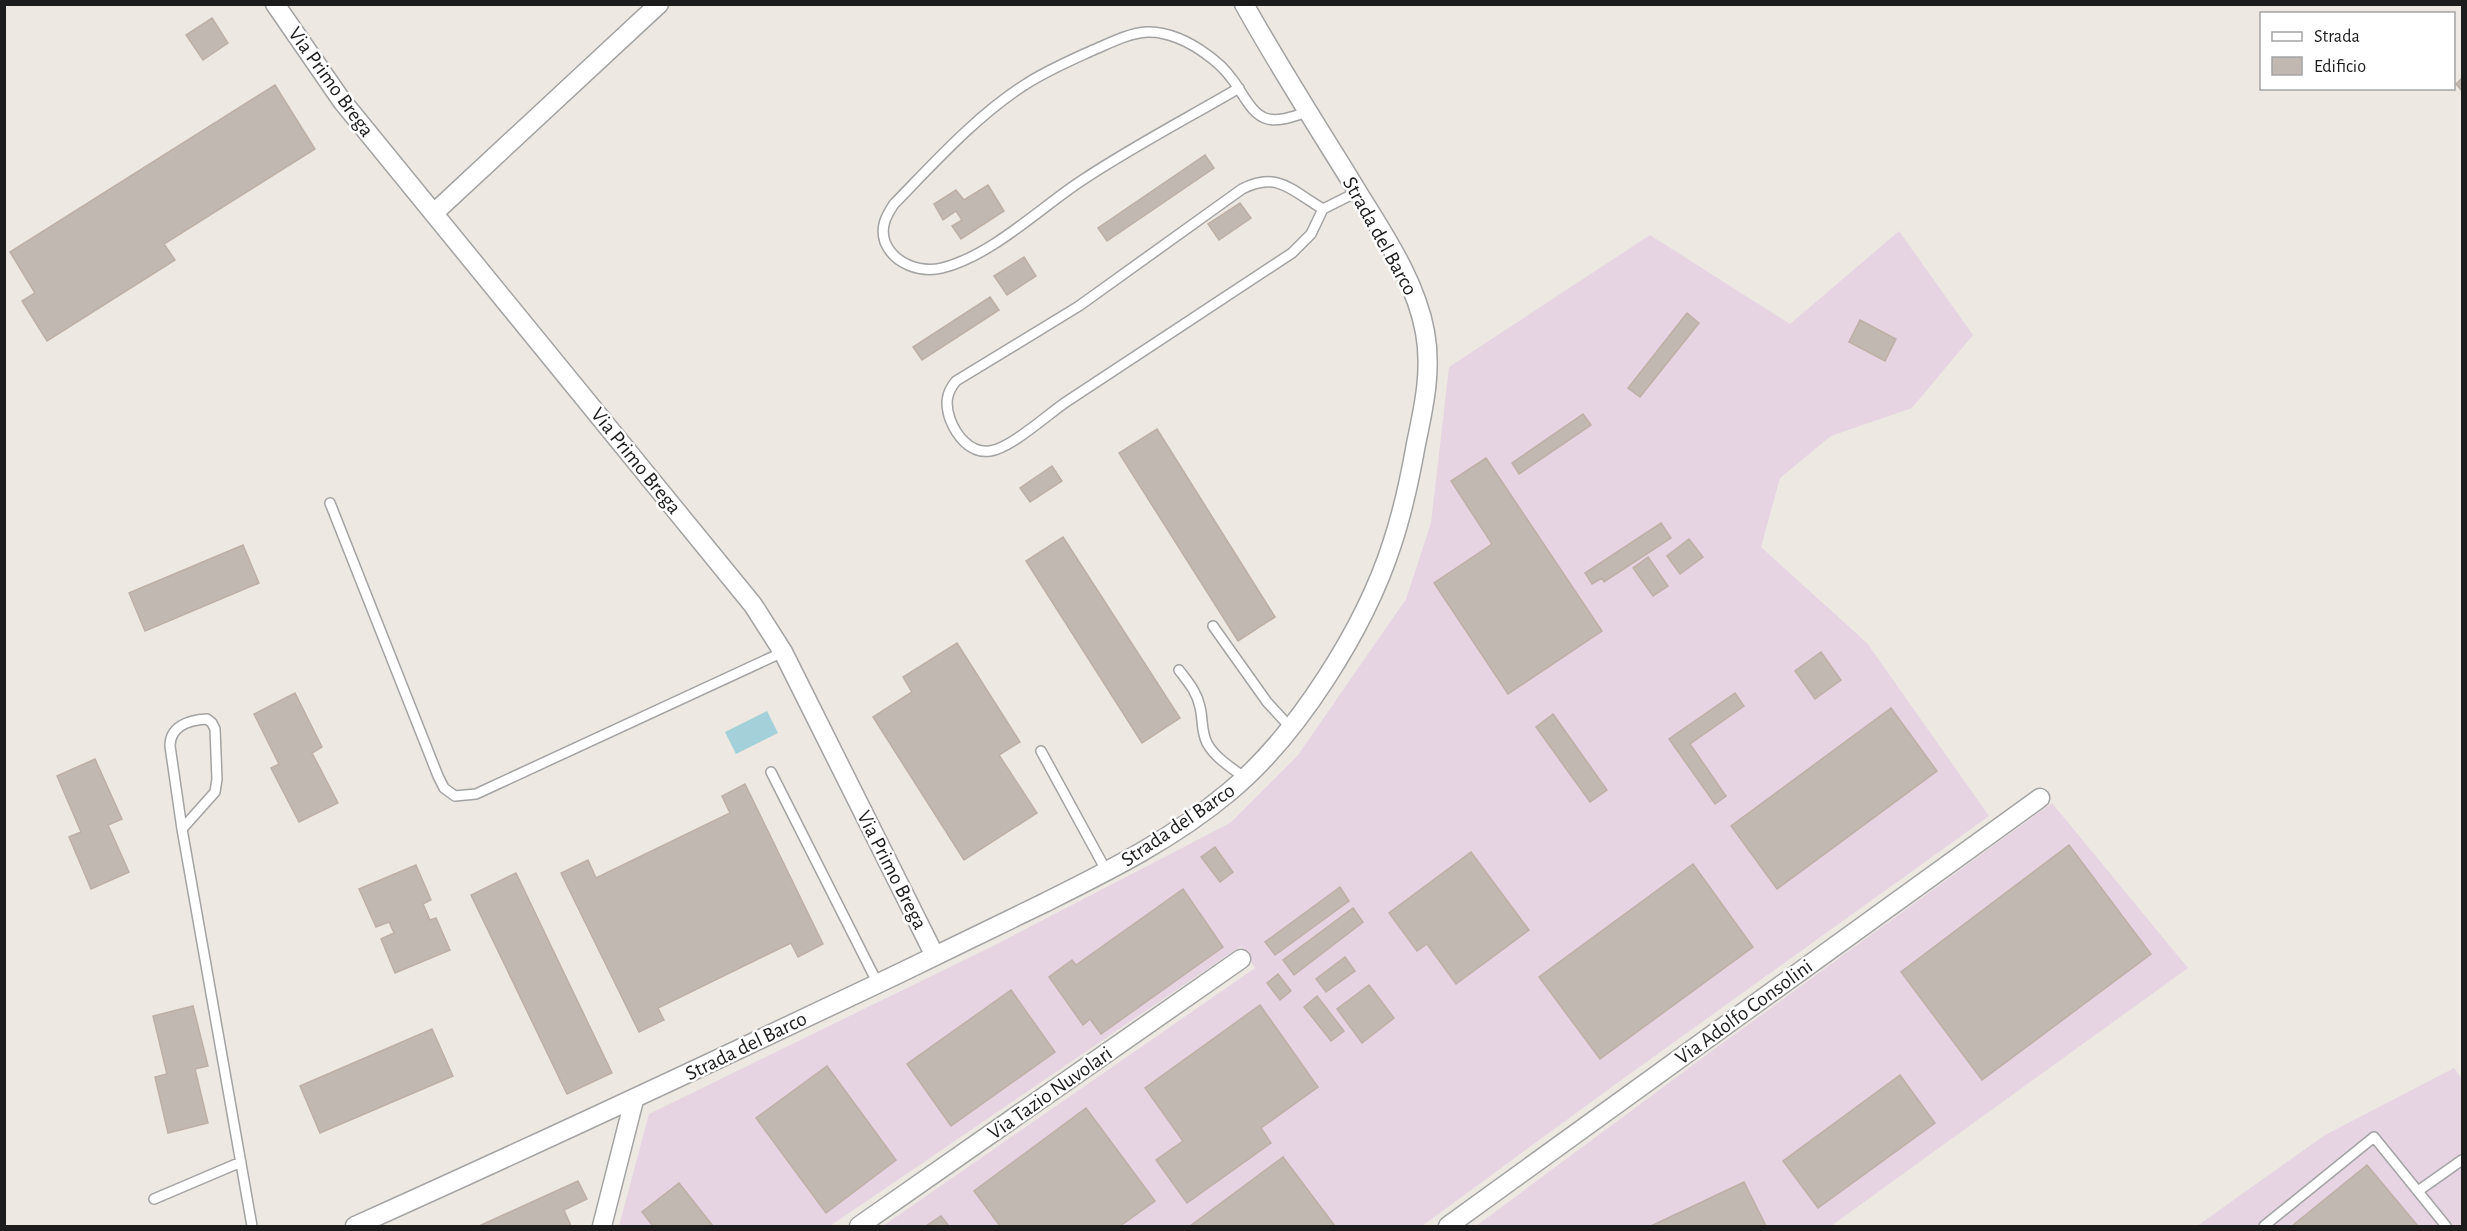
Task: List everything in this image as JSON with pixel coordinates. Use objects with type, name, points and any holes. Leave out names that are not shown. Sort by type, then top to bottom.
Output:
[{"type":"street","name":"Via Primo Brega","points":[[275,4],[342,101],[753,605],[783,652],[935,956]]},
{"type":"street","points":[[434,213],[658,4]]},
{"type":"street","name":"Strada del Barco","points":[[355,1227],[634,1100],[1107,872],[1192,819],[1245,778],[1290,727],[1357,627],[1382,572],[1403,507],[1426,394],[1427,346],[1420,312],[1396,258],[1244,4]]},
{"type":"street","name":"Via Adolfo Consolini","points":[[1448,1227],[2040,798]]},
{"type":"street","name":"Via Tazio Nuvolari","points":[[859,1227],[1241,959]]},
{"type":"street","points":[[602,1227],[634,1100]]},
{"type":"lane","points":[[1239,88],[1094,173],[1015,230],[965,260],[937,269],[919,267],[896,259],[888,248],[883,231],[887,214],[945,152],[1026,84],[1095,49],[1146,32],[1169,36],[1204,53],[1224,69],[1239,88],[1253,109],[1267,119],[1281,119],[1308,112]]},
{"type":"lane","points":[[1323,209],[1286,185],[1274,181],[1258,182],[1242,189],[1079,306],[956,381],[949,391],[946,403],[956,432],[976,450],[992,451],[1007,444],[1292,253],[1311,234],[1323,209],[1357,192]]},
{"type":"lane","points":[[330,503],[438,776],[444,788],[455,796],[476,794],[783,652]]},
{"type":"lane","points":[[1212,626],[1267,702],[1290,727]]},
{"type":"lane","points":[[1179,670],[1198,700],[1202,729],[1207,743],[1217,756],[1245,778]]},
{"type":"lane","points":[[182,830],[212,798],[217,786],[215,729],[207,719],[183,724],[174,731],[170,740],[182,830],[252,1227]]},
{"type":"lane","points":[[1041,751],[1107,872]]},
{"type":"lane","points":[[771,772],[878,984]]},
{"type":"lane","points":[[2264,1227],[2374,1137],[2446,1227]]},
{"type":"lane","points":[[2418,1191],[2463,1160]]},
{"type":"lane","points":[[154,1199],[241,1161]]},
{"type":"shaded area","points":[[1899,231],[1973,335],[1912,408],[1831,436],[1780,478],[1761,547],[1867,643],[1989,816],[1422,1226],[883,1226],[1255,968],[1241,946],[830,1226],[619,1226],[649,1114],[995,945],[1230,823],[1298,755],[1406,599],[1431,523],[1449,367],[1650,235],[1790,324]]},
{"type":"shaded area","points":[[2052,803],[2188,968],[1831,1226],[1476,1226],[1709,1053]]},
{"type":"shaded area","points":[[2454,1068],[2462,1079],[2462,1226],[2197,1226],[2325,1135]]},
{"type":"water","points":[[767,711],[778,733],[736,754],[725,732]]},
{"type":"building","points":[[212,18],[228,43],[203,60],[186,35]]},
{"type":"building","points":[[2462,78],[2462,91],[2456,84]]},
{"type":"building","points":[[275,85],[315,149],[164,244],[175,260],[47,341],[22,301],[35,293],[10,252]]},
{"type":"building","points":[[1205,155],[1214,168],[1107,241],[1098,228]]},
{"type":"building","points":[[988,185],[1004,211],[961,239],[952,226],[962,220],[956,211],[943,220],[934,204],[956,190],[964,200]]},
{"type":"building","points":[[1240,203],[1251,218],[1219,240],[1208,224]]},
{"type":"building","points":[[1024,257],[1036,276],[1007,295],[994,276]]},
{"type":"building","points":[[990,297],[999,310],[922,360],[913,347]]},
{"type":"building","points":[[1687,313],[1699,323],[1640,397],[1628,388]]},
{"type":"building","points":[[1860,320],[1896,339],[1885,361],[1849,342]]},
{"type":"building","points":[[1583,414],[1591,425],[1519,474],[1512,463]]},
{"type":"building","points":[[1157,429],[1275,617],[1238,641],[1119,453]]},
{"type":"building","points":[[1486,458],[1602,631],[1508,694],[1434,583],[1492,544],[1451,481]]},
{"type":"building","points":[[1052,466],[1062,481],[1030,502],[1020,488]]},
{"type":"building","points":[[1661,523],[1671,538],[1604,582],[1602,578],[1592,584],[1585,573]]},
{"type":"building","points":[[1063,537],[1180,718],[1142,743],[1026,561]]},
{"type":"building","points":[[1689,539],[1703,557],[1680,574],[1667,556]]},
{"type":"building","points":[[243,545],[259,583],[145,631],[129,593]]},
{"type":"building","points":[[1648,557],[1668,586],[1653,596],[1633,568]]},
{"type":"building","points":[[957,643],[1020,742],[999,755],[1037,813],[964,860],[873,717],[912,692],[903,677]]},
{"type":"building","points":[[1821,652],[1841,680],[1815,699],[1795,671]]},
{"type":"building","points":[[295,693],[322,747],[312,753],[338,803],[299,822],[271,768],[279,764],[254,714]]},
{"type":"building","points":[[1735,693],[1744,706],[1690,744],[1726,796],[1715,804],[1669,739]]},
{"type":"building","points":[[1891,708],[1937,771],[1777,889],[1731,826]]},
{"type":"building","points":[[1553,714],[1607,790],[1590,802],[1536,727]]},
{"type":"building","points":[[95,759],[122,819],[108,825],[129,872],[91,889],[69,837],[81,832],[57,776]]},
{"type":"building","points":[[745,784],[823,944],[798,957],[791,943],[658,1008],[664,1020],[639,1032],[561,873],[588,860],[596,878],[730,813],[722,796]]},
{"type":"building","points":[[2069,845],[2151,954],[1982,1080],[1901,972]]},
{"type":"building","points":[[1215,847],[1233,872],[1220,882],[1201,857]]},
{"type":"building","points":[[1471,852],[1529,930],[1456,984],[1427,944],[1417,951],[1389,913]]},
{"type":"building","points":[[1693,864],[1753,947],[1600,1059],[1539,977]]},
{"type":"building","points":[[416,865],[431,900],[423,904],[430,920],[436,918],[450,950],[395,973],[381,939],[394,933],[389,922],[376,927],[359,889]]},
{"type":"building","points":[[516,873],[612,1073],[567,1094],[471,895]]},
{"type":"building","points":[[1340,887],[1349,901],[1275,955],[1265,942]]},
{"type":"building","points":[[1183,889],[1223,947],[1101,1034],[1090,1019],[1083,1025],[1049,977],[1072,960],[1076,965]]},
{"type":"building","points":[[1353,908],[1363,922],[1294,975],[1283,960]]},
{"type":"building","points":[[1345,957],[1355,971],[1326,992],[1316,979]]},
{"type":"building","points":[[1278,974],[1291,991],[1280,1000],[1267,983]]},
{"type":"building","points":[[1369,985],[1394,1018],[1362,1043],[1337,1009]]},
{"type":"building","points":[[1011,990],[1055,1052],[951,1126],[907,1064]]},
{"type":"building","points":[[1317,996],[1344,1031],[1331,1041],[1304,1007]]},
{"type":"building","points":[[1260,1005],[1318,1087],[1261,1128],[1271,1143],[1187,1203],[1156,1160],[1183,1141],[1145,1088]]},
{"type":"building","points":[[193,1006],[208,1066],[195,1069],[208,1123],[168,1133],[155,1077],[167,1074],[153,1016]]},
{"type":"building","points":[[432,1029],[453,1076],[320,1133],[300,1086]]},
{"type":"building","points":[[827,1066],[896,1160],[826,1213],[756,1118]]},
{"type":"building","points":[[1900,1075],[1935,1123],[1818,1208],[1783,1161]]},
{"type":"building","points":[[1086,1108],[1155,1201],[1120,1226],[1000,1226],[974,1191]]},
{"type":"building","points":[[1283,1157],[1335,1226],[1190,1226]]},
{"type":"building","points":[[2367,1165],[2418,1226],[2292,1226]]},
{"type":"building","points":[[578,1181],[587,1199],[564,1210],[571,1226],[479,1226]]},
{"type":"building","points":[[1744,1182],[1766,1226],[1651,1226]]},
{"type":"building","points":[[679,1183],[713,1226],[653,1226],[642,1212]]},
{"type":"building","points":[[941,1216],[949,1226],[926,1226]]}]
